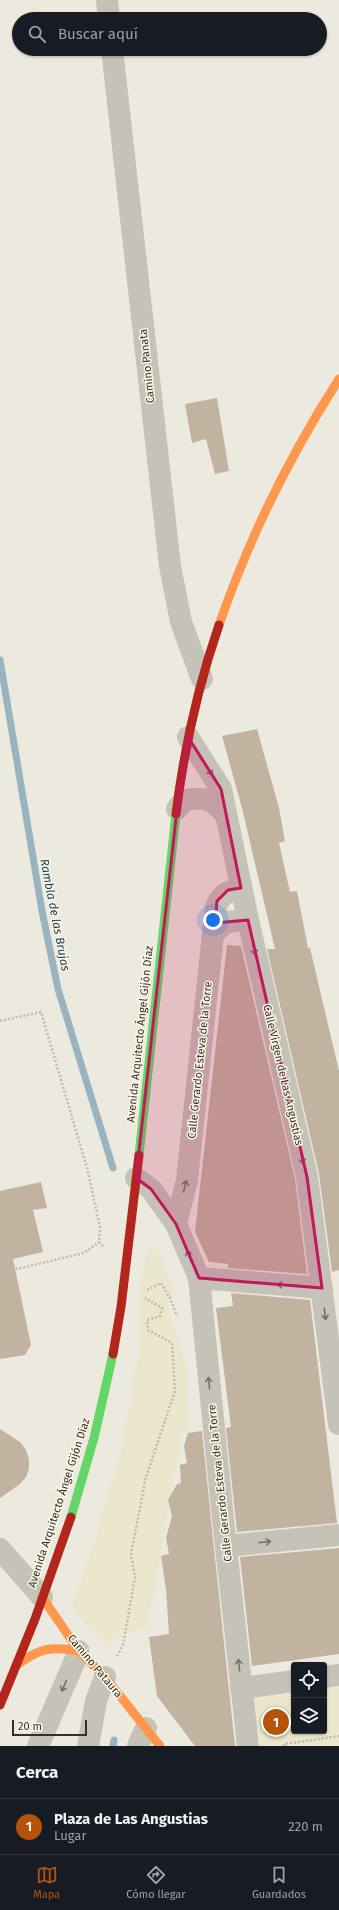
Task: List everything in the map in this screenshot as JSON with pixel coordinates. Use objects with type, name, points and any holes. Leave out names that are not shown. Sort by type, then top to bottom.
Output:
[{"type":"main road","name":"Avenida Arquitecto Ángel Gijón Díaz","points":[[0,1705],[17,1665],[42,1597],[94,1440],[114,1347],[136,1178],[177,808],[188,737],[202,679],[221,619],[250,544],[283,475],[339,379]]},
{"type":"main road","name":"Camino Pataura","points":[[42,1597],[79,1650],[105,1677],[142,1737],[160,1746]]},
{"type":"main road","points":[[17,1665],[31,1653],[45,1647],[61,1647],[79,1650]]},
{"type":"street","points":[[107,0],[108,12]]},
{"type":"street","name":"Camino Panata","points":[[113,56],[170,566],[181,622],[202,679]]},
{"type":"street","name":"Calle Virgen de Las Angustias","points":[[188,737],[221,789],[248,920],[307,1177],[339,1424]]},
{"type":"street","points":[[177,808],[184,800],[198,798],[216,803],[226,816]]},
{"type":"street","name":"Calle Gerardo Esteva de la Torre","points":[[176,1224],[187,1180],[217,901],[228,890],[241,888]]},
{"type":"street","points":[[213,934],[226,922],[248,920]]},
{"type":"street","name":"Calle Gerardo Esteva de la Torre","points":[[136,1178],[151,1189],[176,1224],[199,1278],[248,1746]]},
{"type":"street","points":[[199,1278],[322,1288]]},
{"type":"street","points":[[226,1546],[339,1535]]},
{"type":"street","name":"Camino Pataura","points":[[0,1549],[42,1597]]},
{"type":"street","points":[[38,1746],[79,1650]]},
{"type":"street","points":[[327,1677],[339,1676]]},
{"type":"street","points":[[88,1746],[96,1701],[105,1677]]},
{"type":"street","points":[[241,1688],[291,1681]]},
{"type":"path","points":[[0,1021],[41,1012],[87,1168],[100,1227],[99,1242],[84,1253],[0,1273]]},
{"type":"path","points":[[105,1677],[123,1645],[135,1577],[131,1554],[146,1477],[175,1391],[172,1343],[148,1330],[147,1320],[160,1316],[162,1308],[144,1298],[146,1291],[161,1283],[170,1298],[178,1319]]},
{"type":"path","points":[[284,1746],[284,1744],[339,1736]]},
{"type":"highlighted area","points":[[188,737],[221,789],[241,888],[228,890],[217,901],[215,923],[248,920],[307,1177],[322,1288],[199,1278],[176,1224],[151,1189],[136,1178],[177,809]]},
{"type":"shaded area","points":[[157,1245],[175,1296],[167,1301],[187,1371],[188,1433],[182,1432],[147,1628],[117,1636],[107,1649],[72,1607],[98,1530],[123,1444],[138,1357],[138,1314],[147,1248]]},
{"type":"shaded area","points":[[339,1688],[339,1746],[260,1746],[256,1713],[249,1714],[247,1695],[279,1691],[279,1696],[291,1694],[291,1734],[327,1734],[327,1690]]},
{"type":"building","points":[[217,398],[229,471],[215,474],[206,439],[192,443],[185,404]]},
{"type":"building","points":[[257,729],[279,808],[285,841],[279,843],[290,892],[297,891],[308,948],[310,948],[339,1071],[339,1270],[332,1272],[319,1174],[267,949],[275,949],[242,808],[222,736]]},
{"type":"building","points":[[227,945],[241,946],[295,1179],[307,1274],[228,1268],[228,1264],[209,1262],[195,1232]]},
{"type":"building","points":[[41,1182],[47,1208],[33,1210],[43,1252],[13,1259],[31,1345],[25,1355],[0,1359],[0,1191]]},
{"type":"building","points":[[231,1293],[310,1300],[337,1523],[237,1532],[226,1428],[231,1427],[216,1308],[233,1306]]},
{"type":"building","points":[[0,1429],[20,1442],[26,1450],[29,1459],[29,1468],[26,1477],[20,1484],[0,1498]]},
{"type":"building","points":[[202,1431],[235,1746],[195,1746],[157,1696],[149,1637],[169,1634],[166,1589],[161,1556],[169,1554],[166,1538],[172,1516],[168,1500],[177,1484],[181,1483],[180,1465],[187,1463],[184,1446],[188,1433]]},
{"type":"building","points":[[339,1548],[339,1654],[252,1666],[240,1557]]},
{"type":"waterway","name":"Rambla de las Brujas","points":[[0,660],[42,911],[58,989],[113,1168]]},
{"type":"waterway","name":"Rambla de las Brujas","points":[[113,1746],[114,1740]]},
{"type":"traffic: fast","points":[[139,1155],[176,814]]},
{"type":"traffic: fast","points":[[71,1517],[94,1438],[113,1354]]},
{"type":"traffic: slow","points":[[219,625],[243,561],[257,529],[303,438],[339,379]]},
{"type":"traffic: slow","points":[[42,1597],[79,1651],[105,1677],[160,1746]]},
{"type":"traffic: slow","points":[[17,1665],[32,1655],[46,1650],[69,1649],[79,1651]]},
{"type":"traffic: jam","points":[[176,814],[183,766],[198,694],[219,625]]},
{"type":"traffic: jam","points":[[113,1354],[121,1307],[139,1155]]},
{"type":"traffic: jam","points":[[0,1705],[35,1619],[71,1517]]},
{"type":"place","name":"Plaza de Las Angustias","points":[[276,1722]]}]
